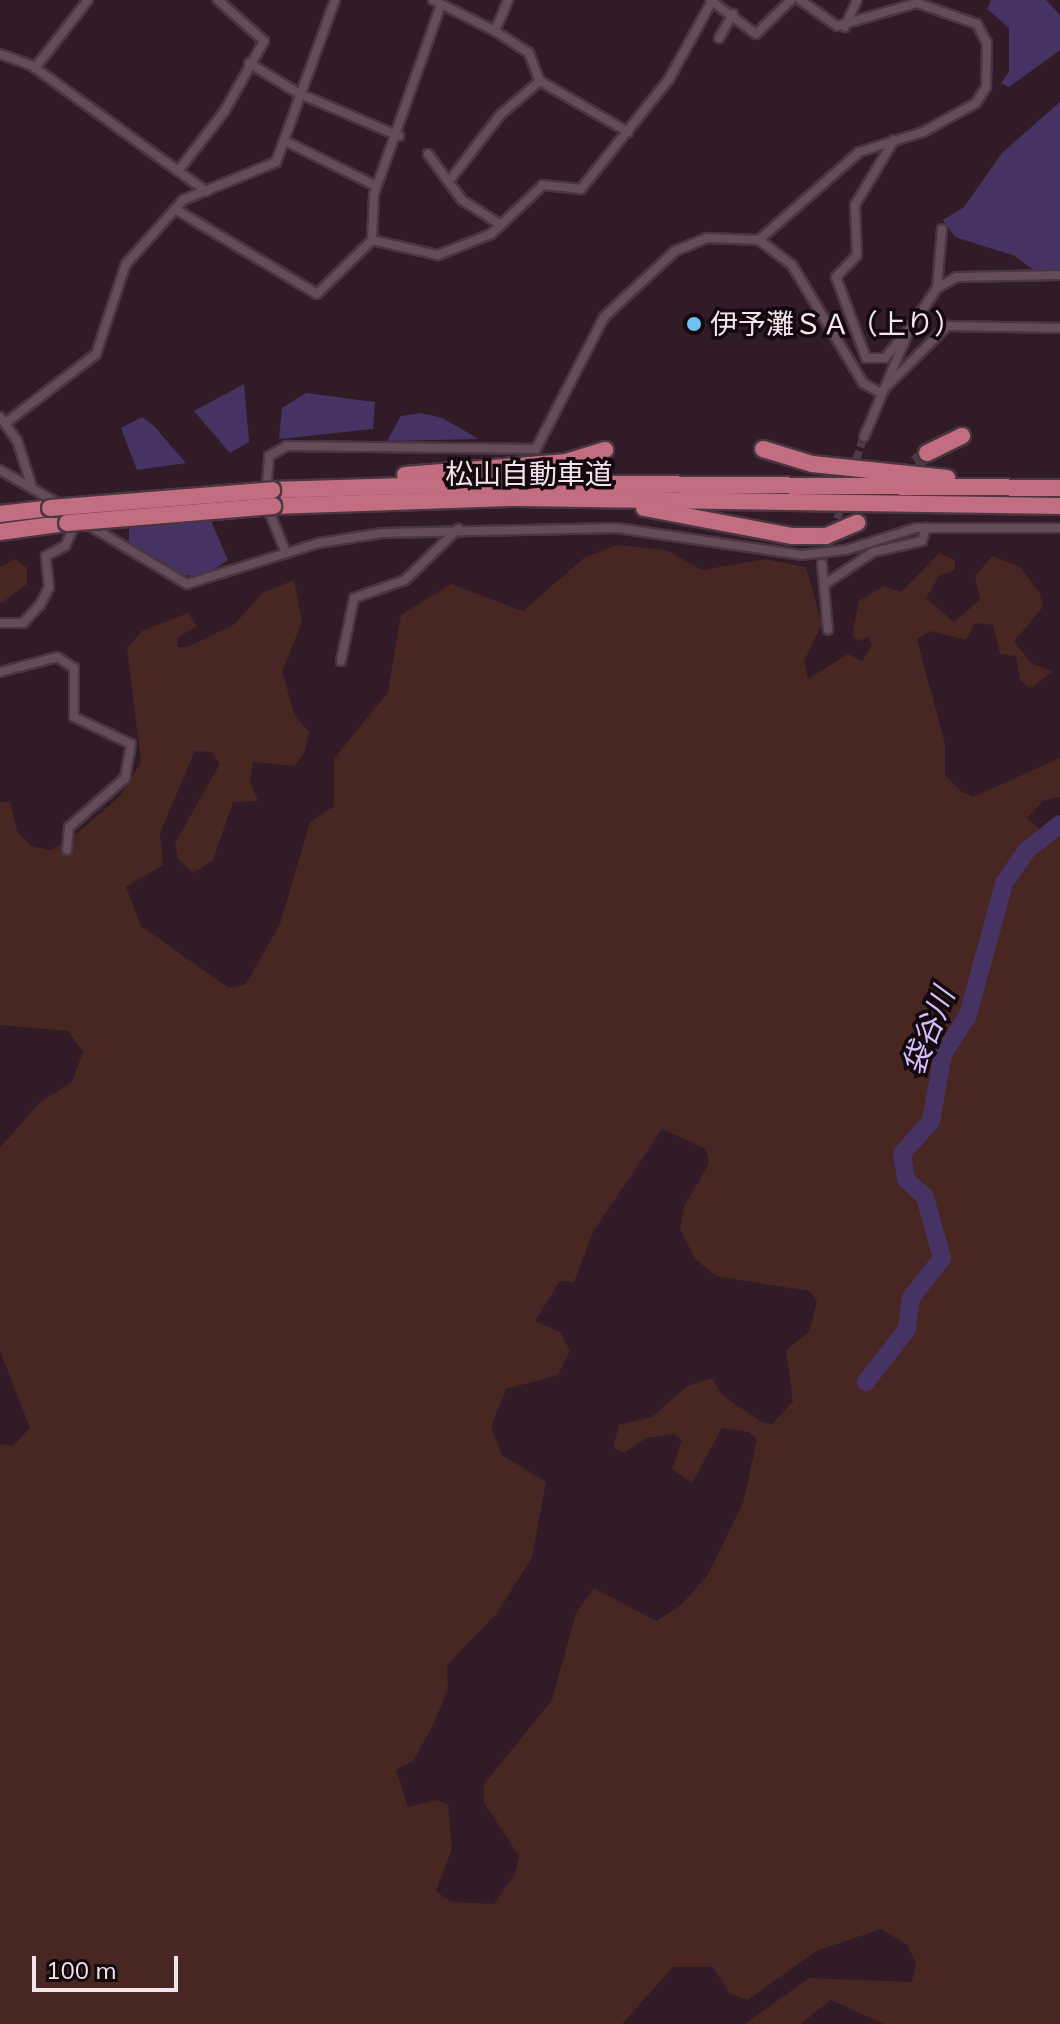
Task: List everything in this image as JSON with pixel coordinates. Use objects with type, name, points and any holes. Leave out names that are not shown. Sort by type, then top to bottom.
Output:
[{"type":"highway","points":[[927,453],[962,436]]},
{"type":"highway","points":[[763,449],[864,471],[1060,486]]},
{"type":"highway","points":[[273,498],[566,462],[605,450]]},
{"type":"highway","name":"松山自動車道","points":[[0,514],[50,508],[513,483],[1060,486]]},
{"type":"highway","name":"松山自動車道","points":[[0,532],[72,520],[273,498],[1060,506]]},
{"type":"highway","points":[[424,501],[644,508],[792,536],[826,536],[857,523]]},
{"type":"street","points":[[35,68],[88,0]]},
{"type":"street","points":[[178,171],[224,112],[263,36],[218,0]]},
{"type":"street","points":[[31,484],[3,420],[96,354],[126,264],[175,209],[206,191],[267,170],[287,142],[298,93],[335,0]]},
{"type":"street","points":[[495,31],[508,0]]},
{"type":"street","points":[[372,240],[427,257],[482,239],[543,185],[581,189],[669,79],[711,1],[733,14],[756,34],[791,0]]},
{"type":"street","points":[[759,240],[859,152],[923,132],[981,98],[984,29],[917,3],[845,27],[821,20],[800,0]]},
{"type":"street","points":[[845,27],[857,0]]},
{"type":"street","points":[[175,209],[310,293],[372,240],[376,186],[399,136],[437,2],[495,31],[529,53],[540,81],[628,132]]},
{"type":"street","points":[[719,38],[733,14]]},
{"type":"street","points":[[2,57],[35,68],[206,191]]},
{"type":"street","points":[[249,63],[298,93],[399,136]]},
{"type":"street","points":[[449,181],[500,115],[540,81]]},
{"type":"street","points":[[894,139],[855,205],[857,255],[836,277],[866,358],[885,358],[937,288],[942,229]]},
{"type":"street","points":[[287,142],[376,186]]},
{"type":"street","points":[[428,154],[471,208],[501,225]]},
{"type":"street","points":[[286,553],[265,497],[269,456],[278,448],[536,449],[591,336],[655,268],[707,238],[759,240],[792,265],[863,383],[880,393]]},
{"type":"street","points":[[937,288],[968,276],[1060,275]]},
{"type":"street","points":[[880,393],[947,326],[1060,328]]},
{"type":"street","points":[[864,437],[910,328]]},
{"type":"street","points":[[0,470],[31,484],[72,520],[124,552],[187,584],[351,536],[458,529],[658,531],[801,555],[926,528],[1060,528]]},
{"type":"street","points":[[0,623],[23,623],[40,605],[49,587],[46,556],[65,546],[72,520]]},
{"type":"street","points":[[825,584],[873,552],[922,541],[926,528]]},
{"type":"street","points":[[341,661],[354,598],[405,580],[458,529]]},
{"type":"street","points":[[822,564],[828,630]]},
{"type":"street","points":[[0,672],[45,658],[66,662],[77,683],[74,717],[131,744],[125,778],[69,827],[67,850]]},
{"type":"shaded area","points":[[991,0],[1046,0],[1060,15],[1060,50],[1009,87],[1001,83],[1009,72],[1009,28],[987,9]]},
{"type":"shaded area","points":[[1060,102],[1060,271],[1032,269],[1015,256],[955,237],[943,220],[964,207],[1003,152]]},
{"type":"shaded area","points":[[244,384],[249,442],[230,453],[194,411]]},
{"type":"shaded area","points":[[306,393],[375,402],[373,429],[279,439],[282,408]]},
{"type":"shaded area","points":[[421,413],[442,418],[479,439],[387,441],[401,416]]},
{"type":"shaded area","points":[[142,417],[153,425],[186,463],[137,470],[121,428]]},
{"type":"shaded area","points":[[211,521],[228,560],[202,578],[175,573],[129,545],[129,528]]},
{"type":"shaded area","points":[[617,545],[666,550],[702,570],[765,559],[806,567],[822,624],[804,661],[808,679],[848,654],[862,661],[872,645],[868,637],[858,641],[852,635],[859,601],[884,586],[901,592],[939,553],[955,560],[955,570],[939,576],[926,598],[954,622],[980,600],[975,576],[992,556],[1020,567],[1040,594],[1043,607],[1014,641],[1031,663],[1053,672],[1030,688],[1020,681],[1016,656],[1000,654],[993,625],[975,623],[966,640],[931,631],[917,639],[945,744],[945,775],[962,792],[973,797],[1060,758],[1060,797],[1043,801],[1027,818],[1047,835],[1060,834],[1060,2024],[884,2024],[831,2000],[801,2024],[745,2024],[809,1978],[912,1982],[916,1963],[907,1945],[881,1929],[816,1951],[748,2000],[730,1994],[713,1967],[673,1967],[622,2024],[0,2024],[0,1444],[13,1446],[30,1428],[0,1351],[0,1148],[39,1103],[72,1082],[83,1052],[68,1031],[0,1025],[0,802],[10,802],[17,831],[31,846],[51,850],[71,839],[120,796],[141,762],[127,648],[142,631],[188,613],[197,626],[177,638],[178,647],[188,647],[235,624],[262,593],[294,580],[302,622],[282,672],[295,716],[309,732],[304,753],[294,766],[253,762],[250,781],[258,801],[233,802],[213,860],[193,873],[178,859],[175,843],[220,764],[212,752],[195,751],[160,833],[163,865],[126,887],[141,926],[229,988],[246,984],[280,924],[310,822],[334,806],[334,759],[388,692],[401,615],[451,584],[523,611],[584,558]],"holes":[[[662,1129],[706,1149],[709,1164],[684,1206],[680,1230],[696,1260],[716,1276],[809,1291],[817,1300],[809,1332],[786,1350],[793,1402],[772,1424],[762,1422],[722,1395],[712,1378],[687,1386],[652,1417],[619,1425],[613,1447],[624,1453],[646,1438],[674,1434],[682,1440],[672,1469],[692,1483],[722,1428],[749,1432],[757,1440],[743,1503],[707,1576],[680,1606],[656,1621],[594,1588],[576,1613],[552,1700],[484,1784],[484,1803],[519,1856],[515,1874],[494,1904],[451,1902],[436,1891],[452,1849],[448,1805],[437,1800],[408,1807],[396,1770],[413,1761],[434,1723],[448,1689],[447,1665],[497,1613],[532,1557],[546,1482],[502,1455],[491,1427],[506,1389],[558,1375],[570,1351],[560,1332],[535,1321],[560,1281],[574,1282],[593,1232]]]},
{"type":"shaded area","points":[[15,559],[27,568],[27,584],[0,604],[0,567]]},
{"type":"waterway","name":"袋谷川","points":[[866,1382],[907,1329],[911,1298],[942,1258],[925,1197],[906,1179],[902,1154],[931,1121],[943,1054],[968,1015],[1004,883],[1026,851],[1060,824]]},
{"type":"tunnel","points":[[853,470],[864,437]]},
{"type":"tunnel","points":[[899,480],[927,453]]},
{"type":"tunnel","points":[[822,564],[843,502]]},
{"type":"place","name":"伊予灘ＳＡ（上り）","points":[[694,324]]}]
